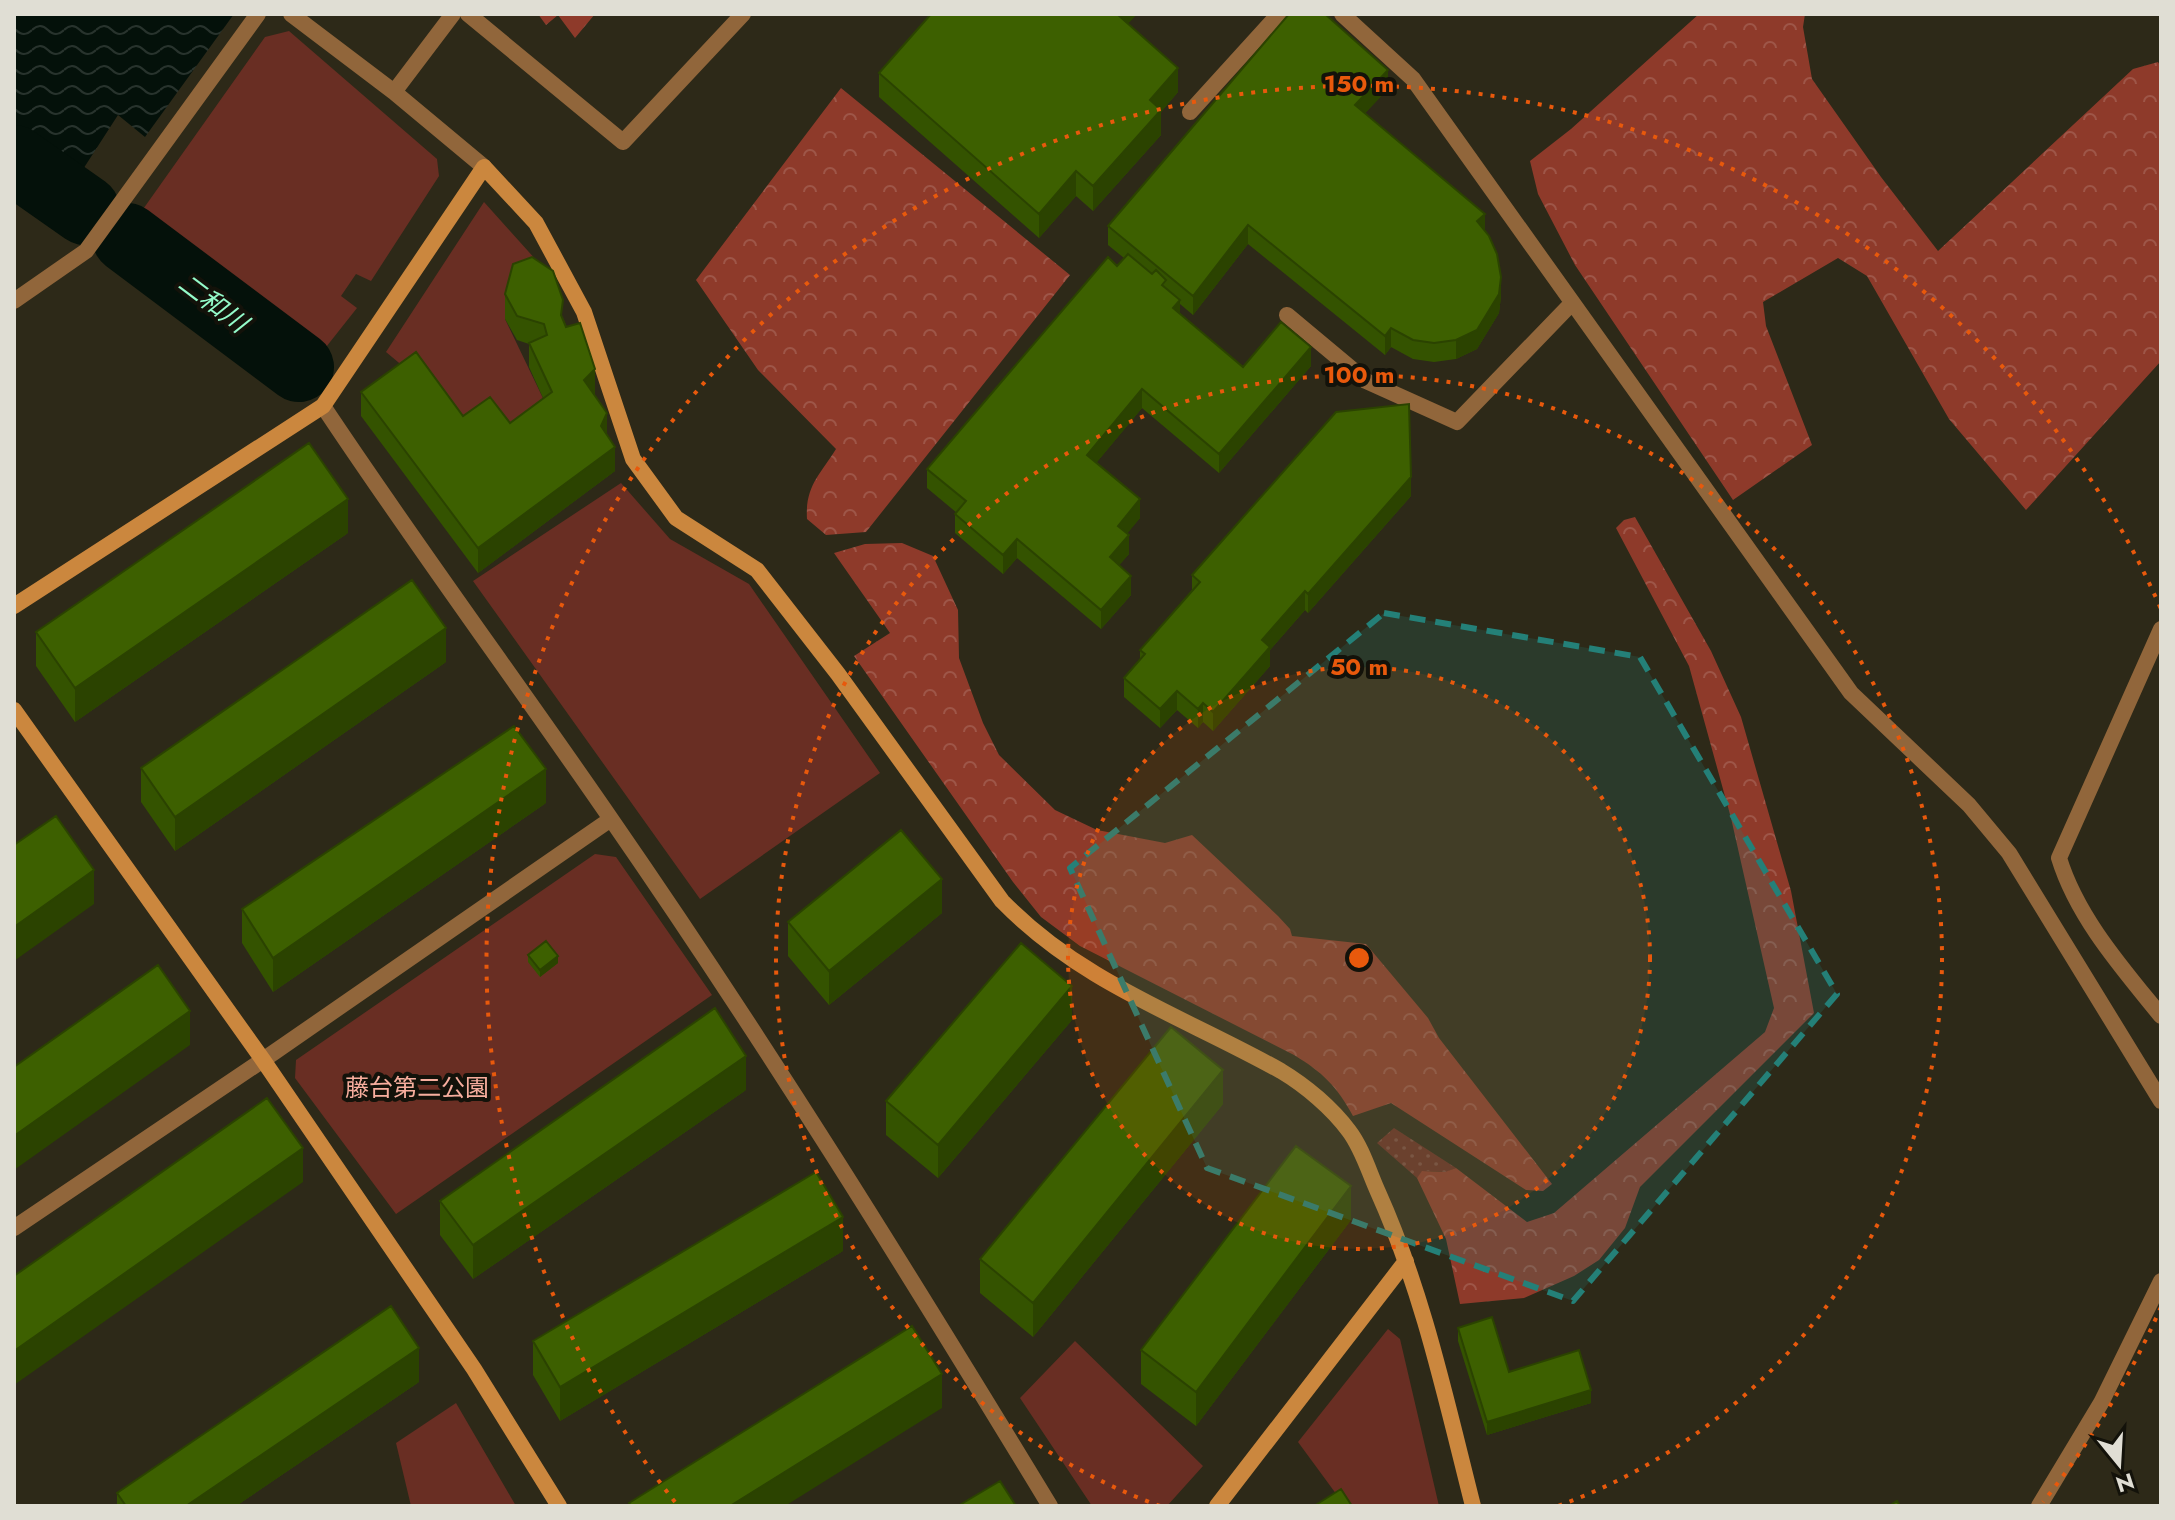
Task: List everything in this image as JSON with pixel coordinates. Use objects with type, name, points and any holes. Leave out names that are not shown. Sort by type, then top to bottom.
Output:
[{"type":"street","points":[[14,301],[86,251],[258,14]]},
{"type":"street","points":[[291,14],[394,92],[484,167],[536,223],[584,312],[633,459],[676,518],[757,570],[838,674],[1002,901],[1027,928],[1075,963],[1124,992],[1283,1072],[1326,1107],[1350,1133],[1393,1224],[1424,1314],[1473,1506]]},
{"type":"street","points":[[394,92],[453,14]]},
{"type":"street","points":[[468,14],[623,142],[743,14]]},
{"type":"street","points":[[1190,112],[1279,14]]},
{"type":"street","points":[[1342,14],[1413,79],[1851,693],[1969,805],[2009,853],[2161,1101]]},
{"type":"street","points":[[14,606],[323,406],[484,167]]},
{"type":"street","points":[[1287,315],[1366,381],[1457,422],[1572,303]]},
{"type":"street","points":[[323,406],[407,531],[611,819],[807,1113],[1050,1506]]},
{"type":"street","points":[[2161,629],[2059,858],[2066,881],[2114,959],[2161,1016]]},
{"type":"street","points":[[14,710],[263,1060],[474,1369],[559,1506]]},
{"type":"street","points":[[14,1228],[611,819]]},
{"type":"street","points":[[1217,1506],[1406,1261]]},
{"type":"street","points":[[2039,1506],[2101,1403],[2161,1281]]},
{"type":"highlighted area","points":[[1384,613],[1640,657],[1837,994],[1573,1301],[1207,1168],[1070,868]]},
{"type":"green space","points":[[538,14],[595,14],[575,38],[558,15],[546,25]]},
{"type":"green space","points":[[1699,14],[1805,14],[1803,27],[1812,79],[1938,251],[2133,69],[2158,62],[2161,67],[2161,361],[2026,510],[1949,419],[1867,276],[1838,258],[1763,302],[1766,326],[1812,445],[1733,500],[1575,265],[1538,194],[1530,161],[1571,129]]},
{"type":"green space","points":[[289,31],[437,159],[439,176],[371,281],[356,274],[341,296],[357,308],[315,361],[129,229],[265,37]]},
{"type":"green space","points":[[841,88],[1070,275],[866,532],[826,535],[807,519],[808,498],[836,449],[758,370],[696,280]]},
{"type":"green space","points":[[484,202],[537,261],[513,288],[505,319],[552,417],[463,441],[416,377],[386,352]]},
{"type":"green space","points":[[621,483],[670,539],[749,584],[880,773],[700,899],[473,581]]},
{"type":"green space","points":[[1635,517],[1711,651],[1741,717],[1791,891],[1814,1013],[1640,1187],[1625,1228],[1599,1260],[1574,1276],[1524,1298],[1460,1304],[1446,1239],[1417,1178],[1422,1171],[1445,1172],[1456,1168],[1527,1222],[1554,1213],[1765,1032],[1774,1008],[1731,818],[1689,666],[1616,528],[1624,520]]},
{"type":"green space","points":[[902,543],[933,556],[958,610],[959,658],[983,723],[999,755],[1055,810],[1097,830],[1165,843],[1192,835],[1278,916],[1292,936],[1366,944],[1428,1018],[1439,1038],[1552,1184],[1543,1191],[1526,1190],[1391,1103],[1353,1116],[1335,1088],[1304,1061],[1080,946],[1041,917],[854,656],[890,633],[834,553],[865,544]]},
{"type":"green space","name":"藤台第二公園","points":[[595,854],[616,857],[712,995],[396,1214],[295,1078],[296,1060]]},
{"type":"green space","points":[[1394,1128],[1456,1168],[1446,1172],[1423,1171],[1417,1178],[1377,1143]]},
{"type":"green space","points":[[1388,1329],[1400,1339],[1439,1506],[1345,1506],[1298,1442]]},
{"type":"green space","points":[[1075,1341],[1203,1466],[1167,1506],[1092,1506],[1020,1398]]},
{"type":"green space","points":[[456,1403],[516,1506],[411,1506],[396,1443]]},
{"type":"water","points":[[14,14],[234,14],[145,137],[118,115],[78,177],[14,132]]},
{"type":"building","points":[[931,14],[1117,14],[1178,68],[1150,100],[1161,110],[1093,186],[1076,171],[1039,214],[879,73]]},
{"type":"building","points":[[1289,14],[1325,14],[1388,70],[1355,105],[1485,214],[1477,221],[1489,236],[1497,254],[1501,277],[1499,294],[1477,330],[1456,340],[1434,343],[1413,340],[1391,328],[1385,336],[1248,225],[1193,296],[1108,226]]},
{"type":"building","points":[[1128,254],[1152,274],[1156,270],[1166,280],[1162,285],[1180,300],[1173,308],[1243,367],[1281,322],[1311,347],[1219,454],[1142,389],[1087,455],[1140,499],[1118,526],[1129,535],[1110,557],[1131,576],[1101,610],[1017,539],[1003,555],[955,514],[966,501],[927,469],[1108,257],[1117,266]]},
{"type":"building","points":[[532,257],[553,271],[563,300],[561,315],[566,327],[580,323],[595,369],[584,380],[607,413],[601,426],[615,447],[478,548],[361,392],[416,352],[463,416],[490,397],[510,423],[552,392],[529,343],[547,335],[544,324],[517,316],[505,294],[513,264]]},
{"type":"building","points":[[1409,404],[1411,477],[1308,594],[1305,591],[1262,640],[1270,647],[1213,712],[1203,703],[1198,709],[1177,691],[1160,709],[1124,678],[1145,654],[1140,650],[1200,582],[1192,575],[1336,412]]},
{"type":"building","points":[[309,443],[348,499],[75,688],[36,632]]},
{"type":"building","points":[[412,580],[446,628],[175,817],[141,768]]},
{"type":"building","points":[[514,726],[546,769],[273,958],[242,909]]},
{"type":"building","points":[[56,816],[94,870],[14,927],[14,845]]},
{"type":"building","points":[[901,830],[942,879],[829,971],[788,922]]},
{"type":"building","points":[[546,941],[558,956],[540,970],[528,955]]},
{"type":"building","points":[[1021,943],[1072,986],[938,1145],[886,1101]]},
{"type":"building","points":[[158,965],[190,1011],[14,1136],[14,1067]]},
{"type":"building","points":[[715,1008],[746,1056],[473,1245],[440,1201]]},
{"type":"building","points":[[1171,1027],[1223,1070],[1033,1303],[980,1259]]},
{"type":"building","points":[[267,1098],[303,1148],[14,1351],[14,1276]]},
{"type":"building","points":[[1296,1146],[1351,1186],[1196,1392],[1141,1350]]},
{"type":"building","points":[[816,1172],[843,1217],[560,1387],[533,1341]]},
{"type":"building","points":[[391,1306],[419,1348],[186,1506],[126,1506],[117,1493]]},
{"type":"building","points":[[1492,1317],[1509,1372],[1579,1350],[1591,1390],[1487,1422],[1458,1328]]},
{"type":"building","points":[[912,1326],[942,1374],[730,1506],[631,1506],[629,1503]]},
{"type":"building","points":[[1000,1481],[1016,1506],[958,1506]]},
{"type":"building","points":[[1341,1489],[1352,1506],[1314,1506]]},
{"type":"waterway","name":"二和川","points":[[14,160],[85,210]]},
{"type":"waterway","name":"二和川","points":[[127,238],[299,367]]}]
